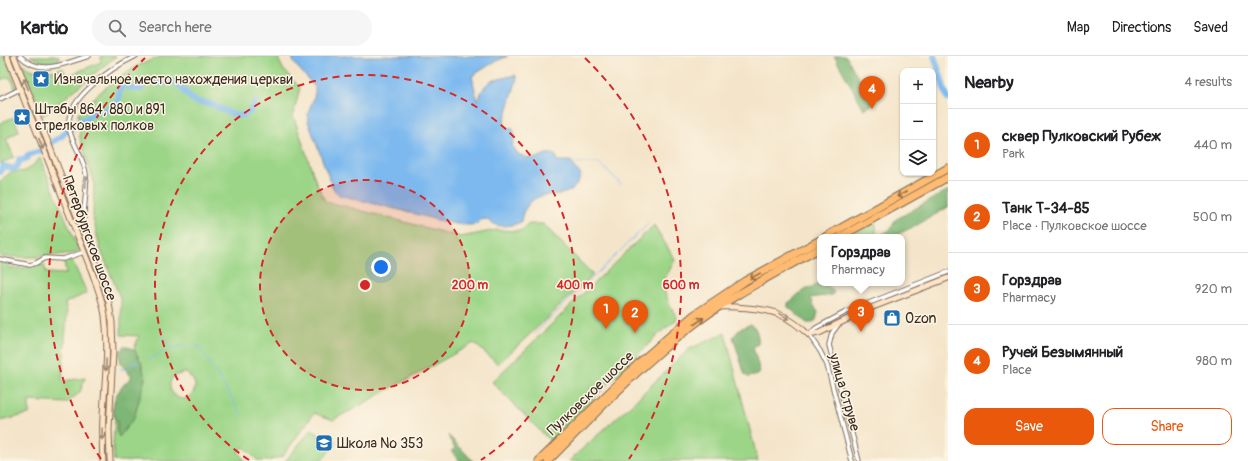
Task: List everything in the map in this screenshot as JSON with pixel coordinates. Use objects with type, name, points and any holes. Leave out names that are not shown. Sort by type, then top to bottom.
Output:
[{"type":"highway","points":[[829,234],[948,168]]},
{"type":"highway","points":[[845,234],[948,177]]},
{"type":"highway","name":"Пулковское шоссе","points":[[539,461],[640,362],[694,316],[745,281],[817,242]]},
{"type":"highway","name":"Пулковское шоссе","points":[[548,461],[660,353],[688,329],[718,308],[817,250]]},
{"type":"main road","name":"Петербургское шоссе","points":[[7,56],[92,272],[102,303],[106,330],[106,374],[102,432],[103,461]]},
{"type":"main road","name":"Петербургское шоссе","points":[[14,56],[88,243],[109,303],[112,330],[113,374],[109,429],[110,461]]},
{"type":"main road","points":[[92,272],[98,270]]},
{"type":"main road","points":[[809,335],[819,333],[844,320],[948,278]]},
{"type":"main road","name":"улица Струве","points":[[718,308],[730,306],[772,311],[789,319],[809,335]]},
{"type":"street","points":[[20,56],[32,65],[44,67],[58,65],[89,56]]},
{"type":"street","name":"Петербургское шоссе","points":[[88,243],[83,215],[86,182],[85,169],[71,135],[69,117],[81,95],[116,68],[136,56]]},
{"type":"street","points":[[0,98],[20,89]]},
{"type":"street","points":[[0,260],[30,265],[36,264],[45,258],[63,259],[84,252]]},
{"type":"street","points":[[809,335],[816,328],[846,312],[948,272]]},
{"type":"street","name":"улица Струве","points":[[844,320],[836,326],[829,338],[829,345],[858,461]]},
{"type":"street","name":"улица Струве","points":[[809,335],[820,351],[827,365],[852,461]]},
{"type":"green space","points":[[0,56],[5,56],[17,87],[15,89],[12,80],[9,77],[0,80]]},
{"type":"green space","points":[[30,56],[59,56],[59,60],[44,61],[37,60]]},
{"type":"green space","points":[[101,56],[116,56],[43,116],[21,62],[30,69],[40,71],[51,71],[62,68],[67,76],[101,62]]},
{"type":"green space","points":[[165,56],[277,56],[283,69],[300,88],[293,115],[316,182],[325,201],[461,237],[496,230],[520,231],[529,224],[543,224],[593,275],[498,364],[474,343],[333,420],[314,413],[283,456],[268,461],[258,461],[244,447],[238,451],[244,461],[114,461],[113,443],[115,417],[117,421],[117,433],[134,418],[145,378],[141,362],[134,349],[139,336],[121,335],[121,300],[100,248],[93,218],[94,182],[80,139],[78,113],[118,78],[152,60]],"holes":[[[186,373],[195,385],[194,391],[186,398],[180,399],[171,391],[171,380],[176,375]]]},
{"type":"green space","points":[[834,56],[846,56],[873,104],[864,109]]},
{"type":"green space","points":[[14,117],[19,131],[6,139],[14,157],[0,164],[0,123]]},
{"type":"green space","points":[[40,158],[79,250],[76,253],[36,257],[0,257],[0,181],[11,172],[21,172],[27,170]]},
{"type":"green space","points":[[948,190],[948,207],[898,234],[883,234],[891,229],[895,220]]},
{"type":"green space","points":[[874,224],[876,224],[876,234],[855,234]]},
{"type":"green space","points":[[654,225],[675,260],[662,284],[670,306],[677,317],[676,320],[659,334],[550,441],[492,382]]},
{"type":"green space","points":[[71,258],[87,293],[65,303],[67,313],[62,381],[85,378],[80,392],[67,403],[29,401],[29,414],[0,421],[0,262],[9,262],[9,268],[24,268],[44,264],[46,273],[66,274],[64,260]]},
{"type":"green space","points":[[817,285],[817,286],[828,286],[834,292],[832,295],[810,298],[813,301],[812,304],[818,312],[816,320],[812,323],[807,323],[788,307],[788,303],[802,291]]},
{"type":"green space","points":[[751,324],[755,328],[758,336],[758,344],[753,347],[760,372],[758,375],[748,377],[745,375],[733,337],[740,329]]},
{"type":"green space","points":[[725,333],[758,461],[569,461],[633,403],[689,349]]},
{"type":"green space","points":[[124,346],[134,349],[141,362],[145,378],[134,418],[119,437],[113,405],[117,394],[132,377],[121,364],[119,354]]},
{"type":"green space","points":[[312,429],[331,445],[335,440],[337,442],[321,461],[285,461]]},
{"type":"green space","points":[[448,435],[473,461],[460,461],[451,451],[455,449]]},
{"type":"water","points":[[292,56],[508,56],[494,62],[472,76],[477,100],[485,86],[491,81],[515,75],[517,78],[504,122],[505,128],[512,128],[515,134],[512,145],[518,154],[528,158],[537,158],[546,154],[553,154],[556,156],[557,161],[571,161],[574,168],[581,174],[579,181],[566,193],[538,197],[533,200],[524,211],[521,222],[504,226],[497,225],[486,219],[480,220],[478,224],[462,225],[339,195],[332,186],[308,121],[315,87],[294,63]]},
{"type":"waterway","points":[[934,56],[948,99]]},
{"type":"waterway","points":[[0,172],[3,166],[15,169],[19,163],[19,159],[22,160],[27,158],[28,155],[49,148],[52,142],[62,136],[66,131],[74,127],[77,122],[87,118],[94,111],[106,111],[119,99],[119,91],[122,86],[141,89],[142,85],[146,84],[175,81],[189,97],[195,101],[208,103],[234,115],[240,116],[251,110],[255,103]]},
{"type":"waterway","points":[[572,163],[599,163],[621,184]]},
{"type":"waterway","points":[[534,334],[649,223]]},
{"type":"waterway","points":[[162,336],[170,347],[199,346],[242,415]]},
{"type":"waterway","points":[[148,360],[165,351]]},
{"type":"waterway","points":[[120,369],[128,368],[133,362],[140,362]]},
{"type":"place","name":"Изначальное место нахождения церкви","points":[[41,79]]},
{"type":"place","name":"Ручей Безымянный","points":[[872,109]]},
{"type":"place","name":"Штабы 864, 880 и 891 стрелковых полков","points":[[22,117]]},
{"type":"place","name":"Ozon","points":[[892,318]]},
{"type":"place","name":"сквер Пулковский Рубеж","points":[[606,329]]},
{"type":"place","name":"Горздрав","points":[[861,332]]},
{"type":"place","name":"Танк Т-34-85","points":[[635,333]]},
{"type":"place","name":"Школа № 353","points":[[324,443]]}]
